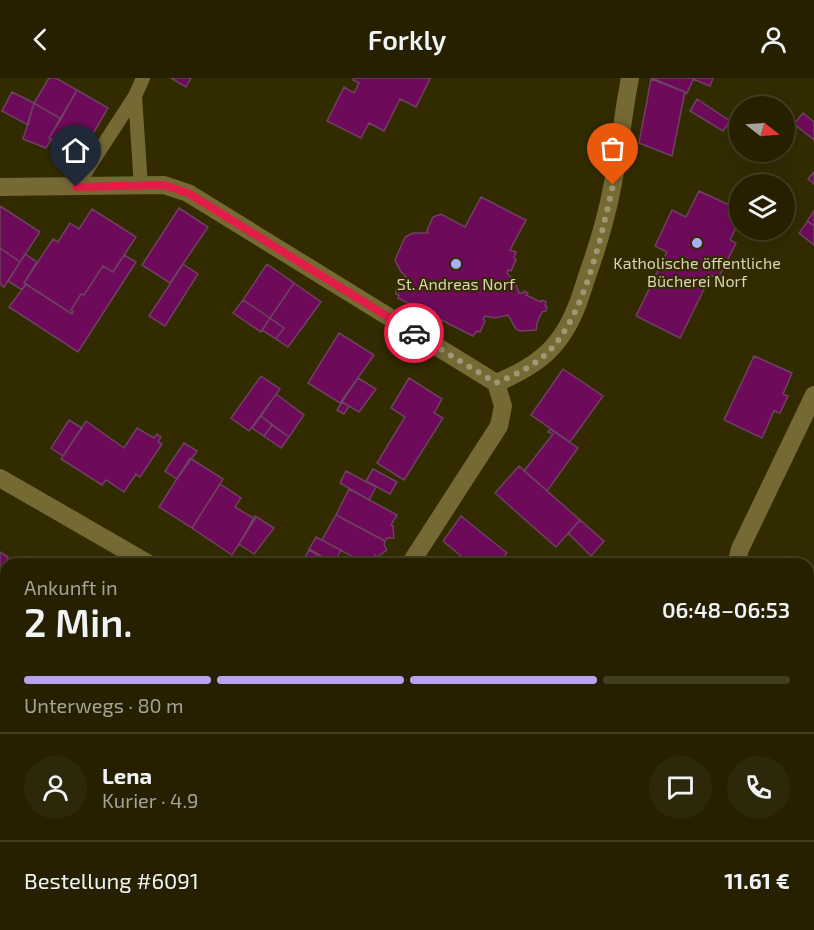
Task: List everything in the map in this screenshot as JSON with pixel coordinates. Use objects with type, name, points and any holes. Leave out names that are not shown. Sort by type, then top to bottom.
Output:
[{"type":"street","points":[[496,383],[517,374],[540,359],[556,343],[569,323],[601,235],[613,185],[630,78]]},
{"type":"street","points":[[0,187],[164,185],[188,193],[496,383],[503,406],[499,426],[414,558]]},
{"type":"street","points":[[738,558],[814,395]]},
{"type":"street","points":[[0,478],[138,558]]},
{"type":"lane","points":[[76,187],[135,96],[143,78]]},
{"type":"lane","points":[[135,96],[141,187]]},
{"type":"building","points":[[49,78],[56,78],[77,90],[61,119],[34,103]]},
{"type":"building","points":[[171,78],[191,78],[186,87]]},
{"type":"building","points":[[354,78],[430,79],[416,107],[400,99],[384,131],[369,123],[361,138],[327,121],[344,87],[354,93],[359,83],[353,80]]},
{"type":"building","points":[[652,78],[694,78],[687,93]]},
{"type":"building","points":[[694,78],[713,78],[710,86]]},
{"type":"building","points":[[651,79],[685,92],[672,156],[639,143]]},
{"type":"building","points":[[77,90],[108,108],[80,156],[49,138]]},
{"type":"building","points":[[12,92],[34,103],[28,125],[2,111]]},
{"type":"building","points":[[697,99],[729,122],[723,131],[690,111]]},
{"type":"building","points":[[34,103],[61,119],[49,138],[51,140],[46,148],[23,139]]},
{"type":"building","points":[[803,113],[814,122],[814,140],[795,125]]},
{"type":"building","points":[[814,172],[814,184],[808,179]]},
{"type":"building","points":[[699,191],[729,205],[729,240],[736,243],[718,279],[711,275],[680,338],[636,316],[667,252],[655,246],[672,210],[686,217]]},
{"type":"building","name":"St. Andreas Norf","points":[[481,197],[526,220],[510,250],[516,252],[514,258],[516,260],[511,271],[508,270],[507,273],[515,282],[519,293],[524,291],[528,293],[526,295],[546,302],[546,311],[542,312],[536,330],[516,329],[508,315],[495,318],[485,316],[480,332],[477,331],[473,336],[398,298],[399,295],[396,294],[402,278],[406,276],[401,272],[395,260],[405,237],[413,233],[428,233],[427,230],[433,217],[441,214],[465,227]]},
{"type":"building","points":[[0,206],[40,232],[20,262],[0,248]]},
{"type":"building","points":[[179,208],[208,227],[170,283],[142,265]]},
{"type":"building","points":[[92,209],[136,237],[113,272],[103,266],[84,295],[81,294],[71,310],[72,314],[24,283],[53,239],[58,242],[70,223],[79,229]]},
{"type":"building","points":[[814,211],[814,226],[807,221]]},
{"type":"building","points":[[808,221],[814,226],[814,245],[799,233]]},
{"type":"building","points":[[0,248],[20,262],[4,287],[0,284]]},
{"type":"building","points":[[25,254],[37,262],[22,290],[8,281]]},
{"type":"building","points":[[124,255],[136,262],[78,352],[9,307],[26,284],[72,314],[71,310],[81,294],[84,295],[103,266],[113,272]]},
{"type":"building","points":[[183,264],[198,274],[165,326],[149,316]]},
{"type":"building","points":[[267,264],[294,283],[270,318],[243,300]]},
{"type":"building","points":[[294,283],[321,302],[288,347],[276,339],[284,328],[270,318]]},
{"type":"building","points":[[243,300],[270,318],[261,332],[233,313]]},
{"type":"building","points":[[270,318],[284,328],[276,339],[262,330]]},
{"type":"building","points":[[339,333],[374,355],[340,403],[308,383]]},
{"type":"building","points":[[754,356],[792,373],[783,394],[788,396],[780,413],[774,411],[762,438],[724,420]]},
{"type":"building","points":[[563,369],[603,396],[570,442],[531,415]]},
{"type":"building","points":[[261,376],[280,389],[249,431],[231,418]]},
{"type":"building","points":[[358,378],[376,389],[359,412],[342,402]]},
{"type":"building","points":[[409,378],[442,399],[434,413],[443,418],[404,480],[377,463],[405,417],[391,408]]},
{"type":"building","points":[[276,394],[304,415],[289,437],[261,416]]},
{"type":"building","points":[[342,402],[349,406],[344,414],[337,410]]},
{"type":"building","points":[[261,416],[272,425],[264,436],[252,428]]},
{"type":"building","points":[[69,420],[82,428],[63,456],[51,448]]},
{"type":"building","points":[[86,421],[124,448],[137,428],[154,438],[157,434],[161,437],[158,442],[162,444],[140,477],[136,474],[124,492],[106,480],[102,485],[61,459]]},
{"type":"building","points":[[272,425],[289,437],[281,448],[264,436]]},
{"type":"building","points":[[550,429],[578,448],[547,491],[524,471],[553,434],[548,432]]},
{"type":"building","points":[[184,443],[197,451],[177,479],[165,471]]},
{"type":"building","points":[[190,458],[223,479],[192,528],[159,507]]},
{"type":"building","points":[[519,466],[580,520],[556,547],[495,493]]},
{"type":"building","points":[[373,469],[397,482],[390,494],[366,481]]},
{"type":"building","points":[[346,471],[376,487],[369,500],[340,483]]},
{"type":"building","points":[[220,484],[241,498],[235,507],[255,519],[232,555],[192,528]]},
{"type":"building","points":[[349,489],[397,515],[391,525],[394,538],[387,538],[385,541],[336,515]]},
{"type":"building","points":[[336,515],[385,541],[384,545],[387,550],[373,558],[355,558],[322,540]]},
{"type":"building","points":[[255,516],[274,528],[254,554],[239,544]]},
{"type":"building","points":[[461,516],[507,553],[503,558],[464,558],[443,541]]},
{"type":"building","points":[[580,520],[604,541],[591,556],[568,533]]},
{"type":"building","points":[[316,537],[341,550],[337,558],[325,558],[309,549]]},
{"type":"building","points":[[309,550],[323,558],[304,558]]},
{"type":"building","points":[[0,552],[8,557],[7,558],[0,558]]},
{"type":"way so far","points":[[414,333],[496,383],[517,374],[540,359],[556,343],[569,323],[601,235],[613,185]]},
{"type":"place","name":"Katholische öffentliche Bücherei Norf","points":[[697,243]]},
{"type":"place","name":"St. Andreas Norf","points":[[456,264]]},
{"type":"route","points":[[76,187],[164,185],[188,193],[414,333]]}]
